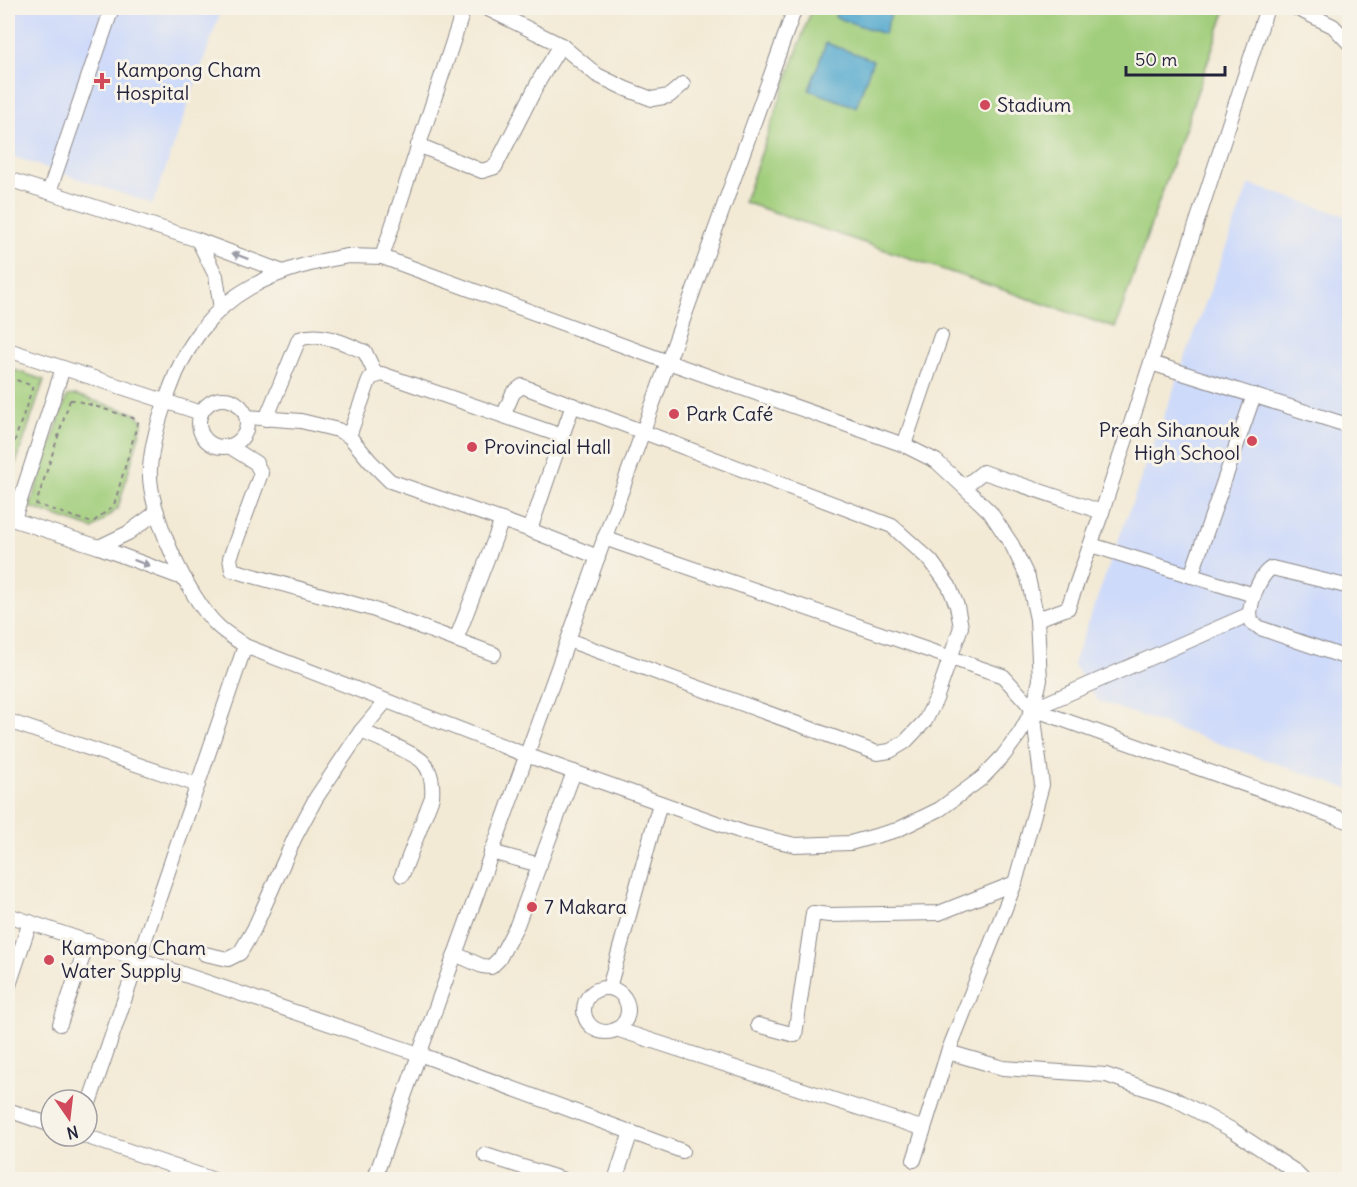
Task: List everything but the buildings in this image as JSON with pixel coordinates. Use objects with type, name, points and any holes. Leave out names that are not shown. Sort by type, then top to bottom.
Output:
[{"type":"street","points":[[49,192],[112,8]]},
{"type":"street","points":[[382,257],[464,8]]},
{"type":"street","points":[[486,8],[514,13],[561,45],[597,75],[626,89],[652,99],[669,96],[683,84]]},
{"type":"street","points":[[374,1179],[795,8]]},
{"type":"street","points":[[1037,619],[1068,608],[1102,512],[1267,8]]},
{"type":"street","points":[[1296,8],[1333,26],[1350,44]]},
{"type":"street","points":[[418,145],[482,171],[495,167],[540,79],[561,45]]},
{"type":"street","points":[[8,179],[198,240],[282,272]]},
{"type":"street","points":[[198,240],[216,276],[221,309]]},
{"type":"street","points":[[348,256],[382,257],[668,362],[904,445],[936,461],[990,512],[1011,545],[1028,578],[1037,619],[1040,680],[1033,709],[1020,733],[1003,756],[982,778],[940,809],[897,830],[850,843],[795,845],[745,833],[526,755],[245,646],[219,627],[202,607],[169,547],[157,512],[149,471],[154,434],[177,367],[194,340],[221,309],[248,288],[282,272],[312,262],[348,256]]},
{"type":"street","points":[[266,418],[299,339],[309,335],[323,336],[364,352],[376,375]]},
{"type":"street","points":[[904,445],[941,336]]},
{"type":"street","points":[[8,350],[201,413]]},
{"type":"street","points":[[1151,363],[1350,426]]},
{"type":"street","points":[[63,368],[11,518],[185,579]]},
{"type":"street","points":[[349,436],[370,378],[382,374],[504,414],[562,436]]},
{"type":"street","points":[[504,414],[513,393],[522,386],[892,526],[931,561],[949,586],[957,606],[961,627],[936,699],[925,721],[905,742],[890,751],[876,753],[568,640]]},
{"type":"street","points":[[1191,576],[1254,395]]},
{"type":"street","points":[[229,446],[242,438],[247,425],[247,417],[239,404],[225,399],[211,402],[201,413],[199,421],[202,435],[214,445],[229,446],[256,463],[261,473],[230,558],[232,570],[372,609],[494,654]]},
{"type":"street","points":[[530,530],[573,405]]},
{"type":"street","points":[[247,417],[301,421],[338,430],[349,436],[390,482],[530,530],[598,557]]},
{"type":"street","points":[[964,487],[983,472],[1102,512]]},
{"type":"street","points":[[99,547],[128,533],[157,512]]},
{"type":"street","points":[[456,640],[502,520]]},
{"type":"street","points":[[604,538],[1003,676],[1033,709],[1350,822]]},
{"type":"street","points":[[1091,544],[1254,595]]},
{"type":"street","points":[[1350,587],[1272,568],[1264,572],[1254,595],[1250,614],[1253,623],[1260,628],[1350,659]]},
{"type":"street","points":[[1033,709],[1250,614]]},
{"type":"street","points":[[94,1088],[245,646]]},
{"type":"street","points":[[205,954],[228,959],[240,953],[254,929],[295,837],[316,798],[361,731],[386,701]]},
{"type":"street","points":[[914,1160],[948,1052],[1016,883],[1042,784],[1033,709]]},
{"type":"street","points":[[8,721],[198,785]]},
{"type":"street","points":[[361,731],[421,760],[429,771],[433,786],[432,797],[402,875]]},
{"type":"street","points":[[455,954],[482,966],[491,967],[499,959],[517,925],[574,772]]},
{"type":"street","points":[[609,988],[660,803]]},
{"type":"street","points":[[491,852],[540,865]]},
{"type":"street","points":[[758,1025],[795,1035],[813,913],[829,915],[939,913],[1016,883]]},
{"type":"street","points":[[8,915],[419,1054],[682,1151]]},
{"type":"street","points":[[8,988],[30,922]]},
{"type":"street","points":[[60,1024],[88,941]]},
{"type":"street","points":[[609,988],[624,996],[628,1008],[627,1018],[622,1026],[610,1032],[595,1029],[587,1021],[584,1010],[588,997],[599,989],[609,988]]},
{"type":"street","points":[[616,1029],[924,1129]]},
{"type":"street","points":[[948,1052],[1003,1068],[1106,1075],[1173,1098],[1234,1131],[1303,1179]]},
{"type":"street","points":[[8,1110],[39,1121]]},
{"type":"street","points":[[615,1179],[631,1132]]},
{"type":"street","points":[[99,1141],[214,1179]]},
{"type":"street","points":[[485,1155],[564,1179]]},
{"type":"path","points":[[8,377],[33,386],[8,461]]},
{"type":"path","points":[[70,400],[133,418],[138,422],[114,505],[92,523],[36,504],[70,400]]},
{"type":"shaded area","name":"Kampong Cham Hospital","points":[[8,8],[222,8],[153,204],[8,155]]},
{"type":"shaded area","name":"Preah Sihanouk High School","points":[[1249,184],[1349,217],[1349,789],[1098,701],[1073,664]]},
{"type":"green space","name":"Stadium","points":[[812,8],[1226,9],[1115,328],[744,202]]},
{"type":"green space","points":[[8,368],[44,380],[8,487]]},
{"type":"green space","points":[[76,395],[136,414],[143,421],[118,508],[93,529],[30,507],[67,396]]},
{"type":"water","points":[[838,8],[893,8],[884,34],[835,17]]},
{"type":"water","points":[[826,43],[873,60],[856,107],[809,90]]},
{"type":"place","name":"Kampong Cham Hospital","points":[[102,81]]},
{"type":"place","name":"Stadium","points":[[985,105]]},
{"type":"place","name":"Park Café","points":[[674,414]]},
{"type":"place","name":"Preah Sihanouk High School","points":[[1252,441]]},
{"type":"place","name":"Provincial Hall","points":[[472,447]]},
{"type":"place","name":"7 Makara","points":[[532,907]]},
{"type":"place","name":"Kampong Cham Water Supply","points":[[49,960]]}]
